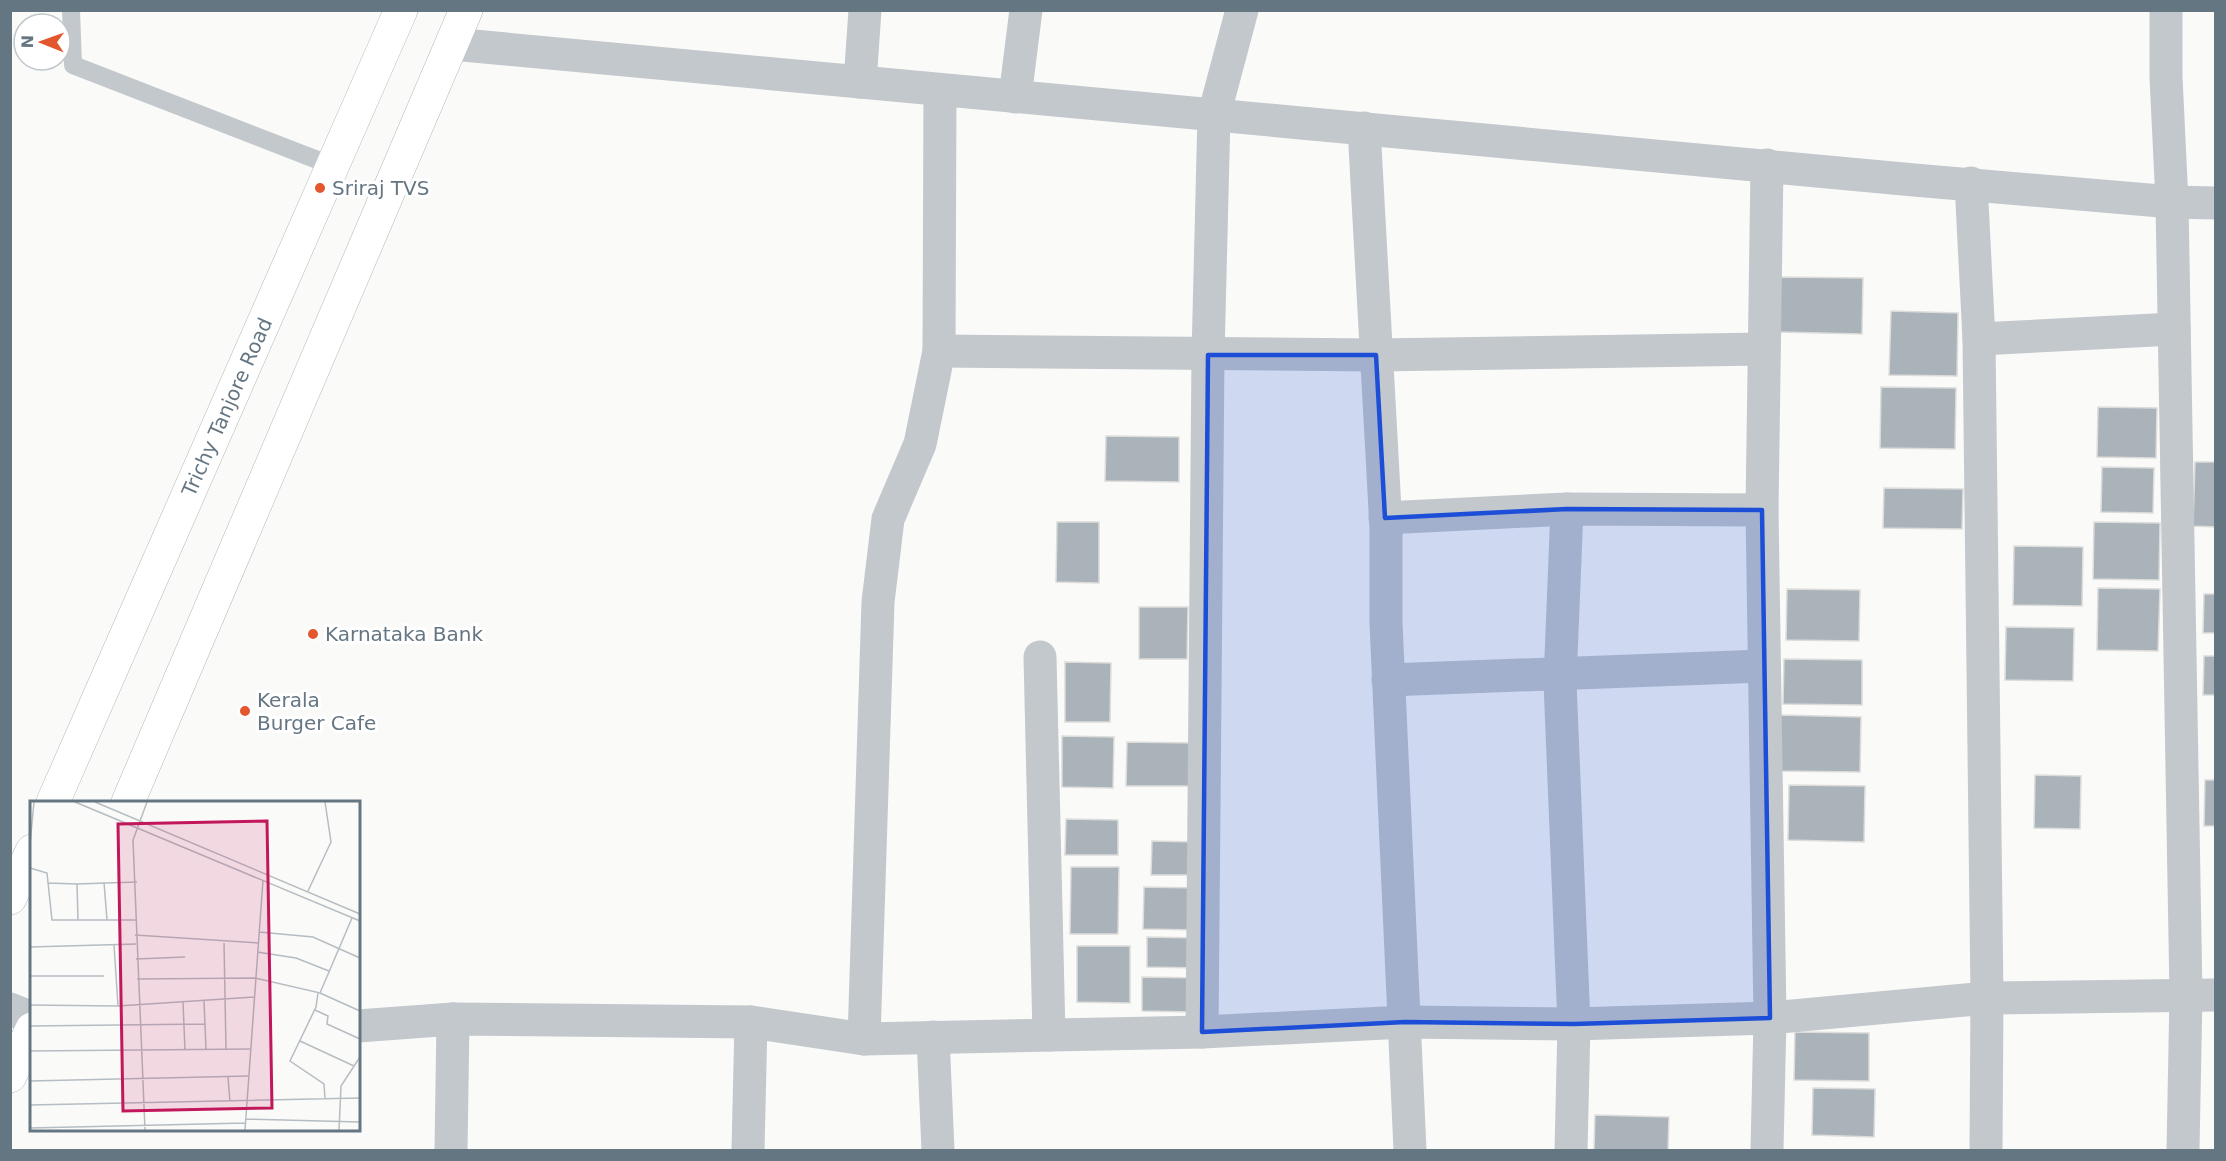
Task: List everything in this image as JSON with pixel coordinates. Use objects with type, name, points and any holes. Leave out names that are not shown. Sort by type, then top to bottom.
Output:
[{"type":"highway","name":"Trichy Tanjore Road","points":[[53,801],[401,10]]},
{"type":"highway","points":[[128,801],[466,10]]},
{"type":"highway","points":[[10,898],[30,855]]},
{"type":"highway","points":[[10,1076],[30,1033]]},
{"type":"street","points":[[860,82],[865,10]]},
{"type":"street","points":[[1015,97],[1026,10]]},
{"type":"street","points":[[1202,1032],[1208,355],[1214,115],[1242,10]]},
{"type":"street","points":[[2166,10],[2174,329],[2201,995],[2183,1150]]},
{"type":"street","points":[[452,44],[2172,202],[2216,203]]},
{"type":"street","points":[[864,1039],[878,602],[888,519],[920,444],[939,351],[940,90]]},
{"type":"street","points":[[1364,128],[1385,518],[1388,680],[1410,1150]]},
{"type":"street","points":[[1767,165],[1762,510],[1770,1018],[1767,1150]]},
{"type":"street","points":[[1942,181],[1978,339],[1988,998],[1986,1150]]},
{"type":"street","points":[[1978,339],[2174,329]]},
{"type":"street","points":[[939,351],[1376,355],[1764,350]]},
{"type":"street","points":[[1385,518],[1568,508],[1762,510]]},
{"type":"street","points":[[1568,508],[1561,674],[1574,1024],[1572,1150]]},
{"type":"street","points":[[1040,657],[1049,1035]]},
{"type":"street","points":[[1388,680],[1763,666]]},
{"type":"street","points":[[360,1026],[453,1019],[751,1022],[864,1039],[1202,1032],[1405,1022],[1574,1024],[1770,1018],[1988,998],[2201,995]]},
{"type":"street","points":[[10,1009],[30,1017]]},
{"type":"street","points":[[451,1150],[453,1019]]},
{"type":"street","points":[[748,1150],[751,1022]]},
{"type":"street","points":[[933,1037],[938,1150]]},
{"type":"lane","points":[[71,10],[73,65],[333,166]]},
{"type":"highlighted area","points":[[1208,355],[1376,355],[1385,518],[1567,509],[1762,510],[1770,1018],[1574,1024],[1405,1022],[1202,1032]]},
{"type":"building","points":[[1778,277],[1863,278],[1862,334],[1777,332]]},
{"type":"building","points":[[1891,311],[1958,313],[1957,376],[1889,375]]},
{"type":"building","points":[[1881,387],[1956,388],[1955,449],[1880,448]]},
{"type":"building","points":[[2098,407],[2157,408],[2156,458],[2097,457]]},
{"type":"building","points":[[1106,436],[1179,437],[1179,482],[1105,481]]},
{"type":"building","points":[[2195,462],[2216,462],[2216,527],[2193,526]]},
{"type":"building","points":[[2102,467],[2154,468],[2153,513],[2101,512]]},
{"type":"building","points":[[1884,488],[1963,489],[1962,529],[1883,528]]},
{"type":"building","points":[[1057,522],[1099,522],[1099,583],[1056,582]]},
{"type":"building","points":[[2094,522],[2160,523],[2159,580],[2093,579]]},
{"type":"building","points":[[2014,546],[2083,547],[2082,606],[2013,605]]},
{"type":"building","points":[[2098,588],[2160,589],[2158,651],[2097,650]]},
{"type":"building","points":[[1787,589],[1860,590],[1859,641],[1786,640]]},
{"type":"building","points":[[2204,594],[2216,594],[2216,633],[2203,633]]},
{"type":"building","points":[[1139,607],[1188,607],[1187,659],[1139,659]]},
{"type":"building","points":[[2006,627],[2074,628],[2073,681],[2005,680]]},
{"type":"building","points":[[2204,656],[2216,656],[2216,695],[2203,695]]},
{"type":"building","points":[[1784,659],[1862,660],[1862,705],[1783,704]]},
{"type":"building","points":[[1065,662],[1111,663],[1110,722],[1065,722]]},
{"type":"building","points":[[1780,715],[1861,717],[1860,772],[1779,771]]},
{"type":"building","points":[[1062,736],[1114,737],[1113,788],[1062,787]]},
{"type":"building","points":[[1127,742],[1194,743],[1194,786],[1126,786]]},
{"type":"building","points":[[2035,775],[2081,776],[2080,829],[2034,828]]},
{"type":"building","points":[[2205,780],[2216,780],[2216,826],[2204,826]]},
{"type":"building","points":[[1789,785],[1865,786],[1864,842],[1788,840]]},
{"type":"building","points":[[1066,819],[1118,820],[1118,855],[1065,855]]},
{"type":"building","points":[[1152,841],[1195,842],[1195,875],[1151,875]]},
{"type":"building","points":[[1071,867],[1119,867],[1118,934],[1070,934]]},
{"type":"building","points":[[1144,887],[1198,888],[1197,930],[1143,929]]},
{"type":"building","points":[[1147,937],[1199,938],[1199,968],[1147,967]]},
{"type":"building","points":[[1077,946],[1130,946],[1130,1003],[1077,1002]]},
{"type":"building","points":[[1142,977],[1199,978],[1199,1012],[1142,1011]]},
{"type":"building","points":[[1795,1032],[1869,1033],[1869,1081],[1794,1080]]},
{"type":"building","points":[[1813,1088],[1875,1089],[1874,1137],[1812,1135]]},
{"type":"building","points":[[1595,1115],[1669,1117],[1668,1150],[1594,1150]]},
{"type":"place","name":"Sriraj TVS","points":[[320,188]]},
{"type":"place","name":"Karnataka Bank","points":[[313,634]]},
{"type":"place","name":"Kerala Burger Cafe","points":[[245,711]]}]
